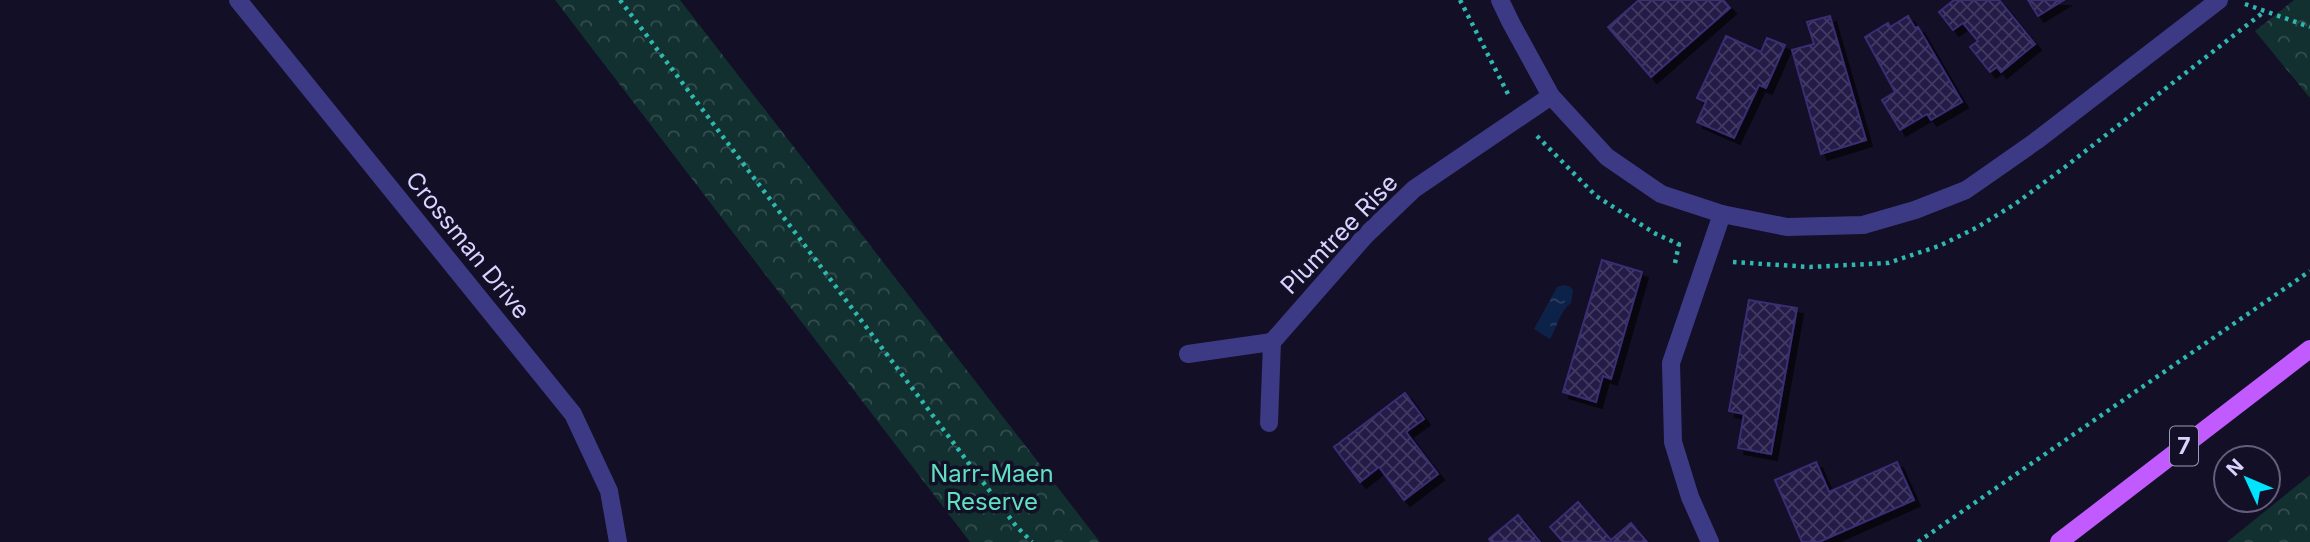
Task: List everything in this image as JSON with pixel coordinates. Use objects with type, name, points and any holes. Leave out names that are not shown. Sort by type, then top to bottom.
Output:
[{"type":"main road","name":"7","points":[[2059,542],[2310,349]]},
{"type":"street","name":"Crossman Drive","points":[[238,0],[573,414],[609,491],[618,542]]},
{"type":"street","points":[[1500,0],[1551,96],[1607,157],[1661,194],[1721,214],[1787,227],[1863,225],[1915,210],[1966,190],[2036,141],[2219,0]]},
{"type":"street","name":"Plumtree Rise","points":[[1272,342],[1365,236],[1414,189],[1551,96]]},
{"type":"street","points":[[1710,542],[1690,497],[1673,442],[1671,363],[1721,214]]},
{"type":"street","points":[[1188,354],[1272,342],[1269,423]]},
{"type":"path","points":[[620,0],[1007,515],[1032,542]]},
{"type":"path","points":[[1460,0],[1503,86],[1540,141],[1596,196],[1656,234],[1708,255],[1730,262],[1810,267],[1888,263],[1939,246],[1976,228],[2015,204],[2065,167],[2265,11]]},
{"type":"path","points":[[2243,4],[2310,27]]},
{"type":"path","points":[[1918,542],[2310,271]]},
{"type":"green space","name":"Narr-Maen Reserve","points":[[555,0],[680,0],[1100,542],[970,542]]},
{"type":"green space","points":[[2294,0],[2310,0],[2310,98],[2255,31]]},
{"type":"green space","points":[[2310,475],[2310,542],[2227,542],[2262,514],[2282,514],[2282,498]]},
{"type":"water","points":[[1564,285],[1573,290],[1571,303],[1561,315],[1550,339],[1534,329],[1557,287]]},
{"type":"building","points":[[1639,0],[1723,0],[1730,8],[1651,77],[1608,27]]},
{"type":"building","points":[[1954,0],[1999,0],[2035,44],[2001,72],[1997,67],[1990,72],[1970,47],[1978,41],[1963,23],[1953,30],[1939,12]]},
{"type":"building","points":[[2028,0],[2064,0],[2038,16]]},
{"type":"building","points":[[1830,16],[1866,140],[1821,154],[1792,50],[1814,44],[1807,22]]},
{"type":"building","points":[[1908,16],[1915,28],[1918,27],[1962,102],[1931,120],[1927,114],[1900,130],[1882,100],[1895,92],[1865,37],[1888,23],[1890,27]]},
{"type":"building","points":[[1726,36],[1761,52],[1767,38],[1785,45],[1766,88],[1759,85],[1734,138],[1697,122],[1706,102],[1697,98]]},
{"type":"building","points":[[1602,260],[1642,272],[1611,379],[1603,376],[1596,402],[1563,392]]},
{"type":"building","points":[[1749,300],[1797,308],[1771,454],[1738,448],[1744,414],[1729,411]]},
{"type":"building","points":[[1405,393],[1424,419],[1406,432],[1438,474],[1404,500],[1379,467],[1360,482],[1334,447]]},
{"type":"building","points":[[1816,462],[1829,492],[1897,462],[1914,500],[1819,542],[1802,542],[1775,480]]},
{"type":"building","points":[[1578,502],[1611,540],[1631,523],[1647,542],[1563,542],[1550,527]]},
{"type":"building","points":[[1518,515],[1540,542],[1491,542],[1489,539]]}]
